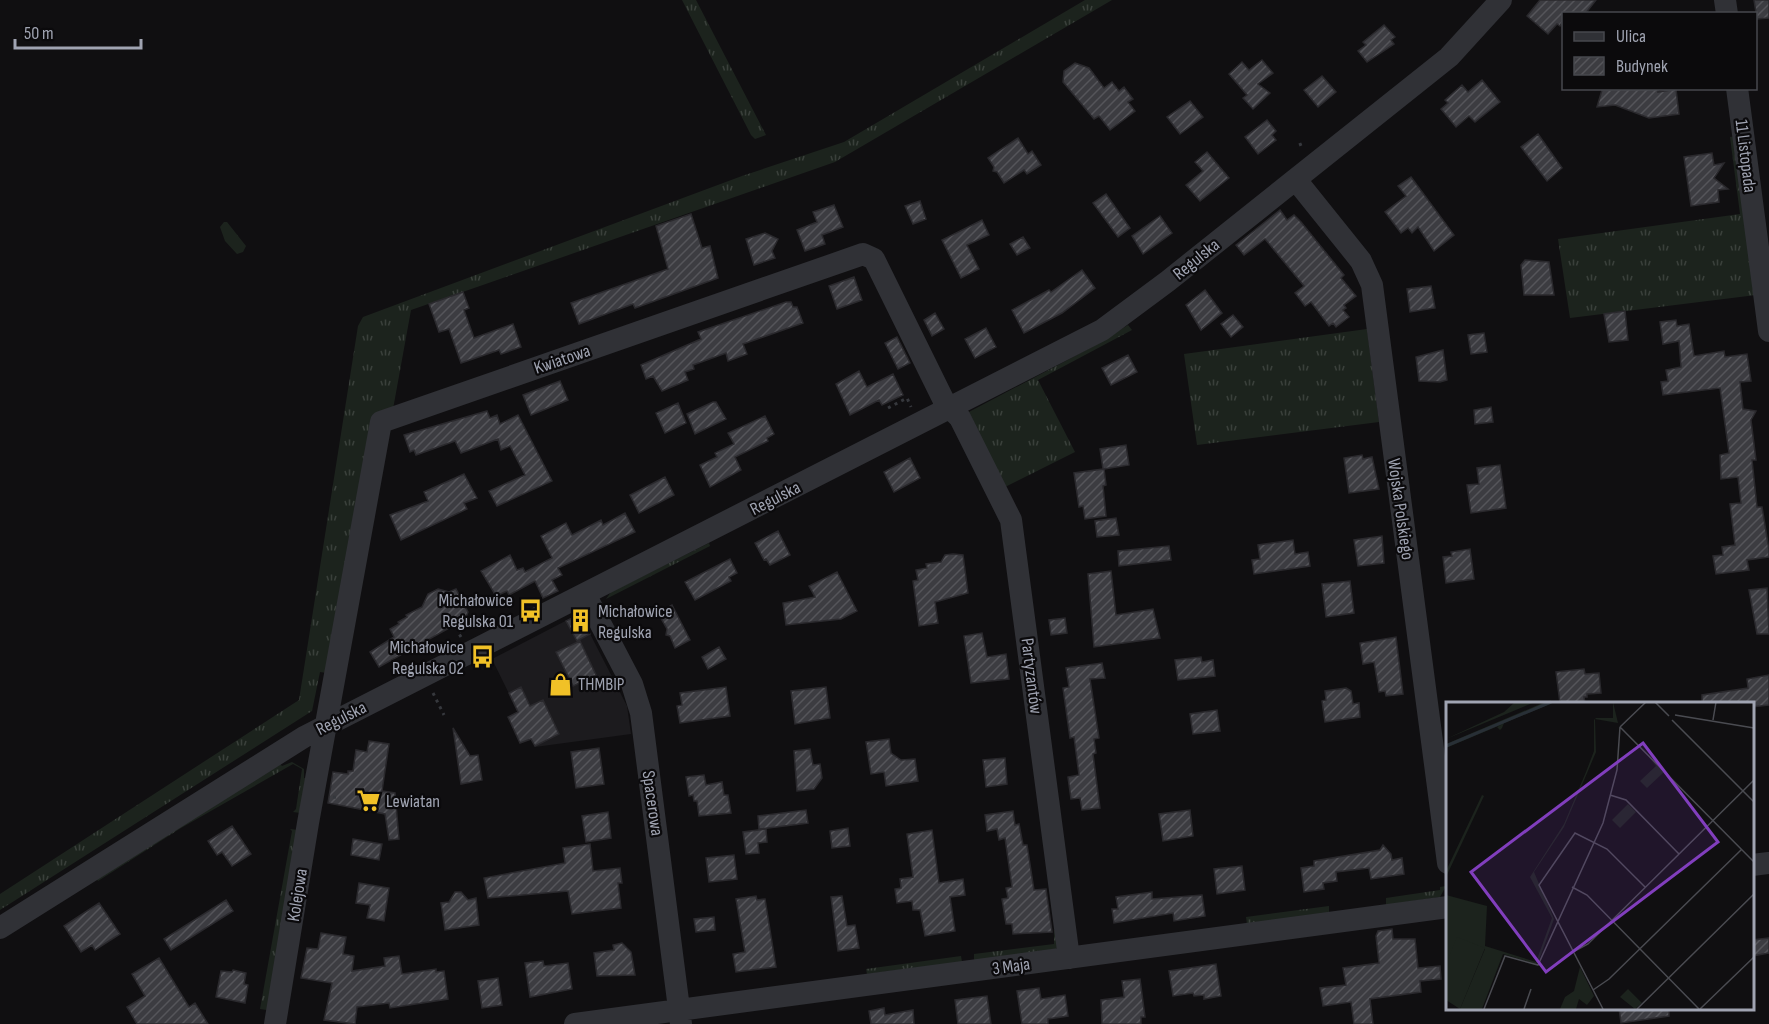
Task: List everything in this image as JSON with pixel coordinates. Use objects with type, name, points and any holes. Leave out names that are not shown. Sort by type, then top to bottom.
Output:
[{"type":"street","name":"Regulska","points":[[0,928],[326,726],[951,409],[1107,327],[1449,57],[1501,0]]},
{"type":"street","name":"11 Listopada","points":[[1737,90],[1769,331]]},
{"type":"street","name":"Wojska Polskiego","points":[[1296,180],[1360,261],[1372,285],[1446,848]]},
{"type":"street","name":"Kwiatowa","points":[[326,726],[376,441],[380,424],[385,419],[863,254],[874,259],[945,403],[951,409]]},
{"type":"street","name":"Partyzantów","points":[[951,409],[960,418],[1001,496],[1011,523],[1069,958]]},
{"type":"street","name":"Spacerowa","points":[[585,594],[632,684],[641,713],[680,1017]]},
{"type":"street","name":"Kolejowa","points":[[275,1024],[326,726]]},
{"type":"street","points":[[289,747],[307,751],[319,765]]},
{"type":"street","points":[[1754,866],[1769,863]]},
{"type":"street","name":"3 Maja","points":[[575,1024],[680,1017],[1069,958],[1446,907]]},
{"type":"path","points":[[1299,145],[1304,143]]},
{"type":"path","points":[[888,408],[907,398],[912,410]]},
{"type":"path","points":[[462,640],[458,632],[478,622]]},
{"type":"path","points":[[431,689],[444,715]]},
{"type":"shaded area","name":"THMBIP","points":[[573,617],[578,626],[585,624],[627,706],[631,734],[535,747],[492,659]]},
{"type":"green space","points":[[682,0],[696,0],[766,135],[755,139],[751,135]]},
{"type":"green space","points":[[1085,0],[1112,0],[835,162],[411,310],[393,409],[327,673],[320,672],[312,711],[0,910],[0,894],[299,700],[358,326],[363,317],[742,176],[844,142]]},
{"type":"green space","points":[[1737,136],[1756,295],[1570,318],[1558,239],[1740,214],[1730,137]]},
{"type":"green space","points":[[227,222],[246,246],[243,252],[237,254],[225,241],[220,227]]},
{"type":"green space","points":[[1128,325],[1132,330],[1038,380],[1075,452],[1005,487],[967,413],[1092,347]]},
{"type":"green space","points":[[1367,329],[1379,422],[1197,445],[1184,354]]},
{"type":"green space","points":[[709,543],[710,546],[606,599],[611,592]]},
{"type":"green space","points":[[278,762],[282,766],[292,762],[304,769],[304,778],[309,778],[301,813],[293,812],[296,809],[302,769],[293,764],[181,828],[98,881],[95,876]]},
{"type":"green space","points":[[290,829],[298,830],[267,1010],[260,1009],[292,831]]},
{"type":"green space","points":[[1446,886],[1440,897],[1386,905],[1386,898],[1440,890],[1440,887]]},
{"type":"green space","points":[[1329,906],[1329,913],[1247,924],[1246,917]]},
{"type":"green space","points":[[1054,930],[1057,930],[1057,948],[1053,952],[974,960],[974,954],[1054,944]]},
{"type":"green space","points":[[961,956],[962,962],[867,974],[866,969]]},
{"type":"building","points":[[1540,0],[1596,0],[1587,12],[1562,12],[1560,26],[1557,24],[1548,34],[1527,16]]},
{"type":"building","points":[[1754,0],[1769,0],[1769,18],[1757,19]]},
{"type":"building","points":[[1384,25],[1395,37],[1391,40],[1394,44],[1367,62],[1358,51],[1366,45],[1363,42]]},
{"type":"building","points":[[1262,60],[1273,73],[1258,84],[1270,93],[1253,109],[1243,98],[1247,95],[1229,74],[1242,62],[1249,70]]},
{"type":"building","points":[[1075,63],[1089,68],[1104,88],[1112,82],[1119,91],[1124,87],[1133,99],[1128,102],[1135,111],[1110,130],[1099,116],[1094,119],[1063,82],[1064,71]]},
{"type":"building","points":[[1322,76],[1336,92],[1318,107],[1304,90]]},
{"type":"building","points":[[1482,80],[1500,102],[1475,122],[1469,116],[1456,127],[1441,109],[1448,103],[1445,100],[1462,85],[1468,92]]},
{"type":"building","points":[[1602,90],[1658,90],[1658,92],[1676,90],[1679,114],[1649,118],[1615,105],[1597,107]]},
{"type":"building","points":[[1190,101],[1203,117],[1180,134],[1167,117]]},
{"type":"building","points":[[1267,120],[1276,131],[1272,135],[1276,140],[1258,154],[1245,137]]},
{"type":"building","points":[[1538,134],[1562,168],[1547,181],[1521,147]]},
{"type":"building","points":[[1018,138],[1028,154],[1032,151],[1041,165],[1027,174],[1024,170],[1004,183],[997,172],[993,171],[994,167],[988,158]]},
{"type":"building","points":[[1207,152],[1229,178],[1200,201],[1186,185],[1203,171],[1195,162]]},
{"type":"building","points":[[1712,153],[1714,165],[1724,163],[1714,178],[1728,189],[1718,190],[1719,202],[1691,206],[1684,157]]},
{"type":"building","points":[[1411,177],[1454,235],[1434,251],[1418,227],[1412,233],[1408,228],[1401,233],[1385,212],[1406,196],[1398,186]]},
{"type":"building","points":[[1106,194],[1130,228],[1118,237],[1093,203]]},
{"type":"building","points":[[920,201],[926,219],[913,224],[905,206]]},
{"type":"building","points":[[834,205],[843,227],[822,235],[825,244],[805,251],[797,230],[817,222],[813,212]]},
{"type":"building","points":[[1280,210],[1287,220],[1294,215],[1301,222],[1344,275],[1341,278],[1356,296],[1344,305],[1346,308],[1343,310],[1349,317],[1336,327],[1333,323],[1329,326],[1311,302],[1305,306],[1295,293],[1304,286],[1265,239],[1244,255],[1236,245]]},
{"type":"building","points":[[691,214],[702,248],[710,246],[718,278],[635,308],[633,304],[579,324],[571,303],[668,269],[656,226]]},
{"type":"building","points":[[1160,216],[1172,233],[1143,254],[1132,236]]},
{"type":"building","points":[[982,220],[989,235],[967,245],[979,269],[961,278],[942,240]]},
{"type":"building","points":[[765,233],[778,239],[772,251],[775,258],[754,265],[746,239]]},
{"type":"building","points":[[1023,237],[1030,248],[1017,255],[1010,244]]},
{"type":"building","points":[[1525,260],[1549,262],[1554,295],[1524,295],[1521,265]]},
{"type":"building","points":[[1082,270],[1095,288],[1062,313],[1024,333],[1012,310],[1049,290],[1051,292]]},
{"type":"building","points":[[854,277],[862,300],[837,309],[829,286]]},
{"type":"building","points":[[1431,286],[1435,308],[1410,312],[1407,289]]},
{"type":"building","points":[[1205,290],[1222,313],[1201,330],[1186,305]]},
{"type":"building","points":[[463,292],[469,308],[464,310],[474,338],[513,324],[521,347],[501,354],[499,350],[461,363],[449,329],[439,332],[429,304]]},
{"type":"building","points":[[791,302],[793,307],[797,307],[803,323],[743,344],[747,354],[728,361],[726,353],[693,365],[694,369],[685,372],[688,380],[662,391],[653,376],[646,379],[641,365],[701,339],[698,332]]},
{"type":"building","points":[[1625,311],[1628,340],[1609,342],[1604,314]]},
{"type":"building","points":[[935,313],[944,329],[932,336],[924,320]]},
{"type":"building","points":[[1233,315],[1243,327],[1231,337],[1221,324]]},
{"type":"building","points":[[1676,320],[1677,326],[1689,324],[1694,356],[1724,351],[1725,357],[1747,354],[1751,381],[1740,382],[1743,409],[1756,411],[1751,420],[1756,460],[1752,460],[1757,507],[1762,507],[1769,550],[1769,557],[1747,560],[1749,570],[1716,574],[1713,556],[1723,555],[1722,547],[1735,545],[1730,504],[1741,503],[1738,477],[1721,479],[1720,455],[1729,453],[1720,388],[1663,395],[1661,382],[1668,381],[1666,370],[1681,367],[1679,341],[1663,344],[1660,322]]},
{"type":"building","points":[[986,328],[996,347],[975,358],[965,339]]},
{"type":"building","points":[[1484,333],[1487,352],[1471,354],[1468,335]]},
{"type":"building","points":[[897,337],[910,363],[898,369],[885,343]]},
{"type":"building","points":[[1443,350],[1447,380],[1419,381],[1416,357]]},
{"type":"building","points":[[1128,355],[1137,372],[1111,385],[1102,368]]},
{"type":"building","points":[[859,371],[867,387],[893,374],[903,395],[882,405],[879,400],[850,415],[836,384]]},
{"type":"building","points":[[560,381],[568,400],[531,415],[523,395]]},
{"type":"building","points":[[716,402],[726,419],[695,434],[687,414]]},
{"type":"building","points":[[678,403],[686,423],[665,433],[656,413]]},
{"type":"building","points":[[1491,407],[1493,422],[1475,424],[1474,410]]},
{"type":"building","points":[[487,411],[490,418],[497,415],[500,424],[518,415],[552,481],[497,506],[489,491],[525,475],[510,446],[501,450],[498,439],[461,453],[455,441],[416,455],[414,450],[410,452],[404,435]]},
{"type":"building","points":[[765,416],[774,434],[767,438],[768,441],[735,457],[741,470],[710,487],[700,465],[717,457],[715,453],[734,444],[728,433]]},
{"type":"building","points":[[1126,445],[1129,465],[1104,469],[1106,516],[1085,519],[1083,506],[1079,507],[1074,473],[1103,469],[1100,449]]},
{"type":"building","points":[[1362,455],[1363,459],[1372,457],[1379,489],[1349,493],[1344,458]]},
{"type":"building","points":[[910,458],[920,478],[894,492],[884,472]]},
{"type":"building","points":[[1500,465],[1506,508],[1471,513],[1467,485],[1479,484],[1477,468]]},
{"type":"building","points":[[464,474],[477,498],[464,503],[467,509],[401,540],[390,515],[428,501],[424,492]]},
{"type":"building","points":[[665,477],[674,495],[639,513],[630,495]]},
{"type":"building","points":[[625,513],[635,532],[558,568],[562,575],[552,580],[558,591],[543,598],[535,581],[509,595],[507,591],[496,596],[481,571],[510,555],[517,570],[523,568],[525,572],[552,558],[541,536],[566,523],[572,535],[601,520],[603,525]]},
{"type":"building","points":[[1116,518],[1119,535],[1097,537],[1095,521]]},
{"type":"building","points":[[778,531],[790,555],[770,565],[766,559],[764,560],[755,543]]},
{"type":"building","points":[[1382,536],[1384,563],[1358,566],[1354,540]]},
{"type":"building","points":[[1293,540],[1295,554],[1308,552],[1310,566],[1254,574],[1252,560],[1260,559],[1258,545]]},
{"type":"building","points":[[1169,546],[1171,560],[1119,566],[1118,551]]},
{"type":"building","points":[[1470,549],[1474,579],[1446,583],[1443,557],[1452,556],[1451,552]]},
{"type":"building","points":[[945,555],[963,555],[968,593],[935,602],[938,623],[919,626],[913,581],[918,580],[916,570],[927,568],[926,564],[941,562]]},
{"type":"building","points":[[730,559],[737,573],[729,577],[731,581],[695,600],[685,582]]},
{"type":"building","points":[[1111,571],[1116,615],[1153,609],[1160,638],[1094,647],[1088,574]]},
{"type":"building","points":[[837,572],[857,611],[841,619],[786,625],[783,603],[815,597],[809,586]]},
{"type":"building","points":[[1350,581],[1354,613],[1326,617],[1322,584]]},
{"type":"building","points":[[1767,588],[1769,634],[1757,634],[1749,590]]},
{"type":"building","points":[[438,589],[449,592],[456,589],[468,612],[461,629],[458,623],[379,667],[370,652],[394,637],[390,629],[407,617],[406,615],[422,607],[428,594]]},
{"type":"building","points":[[672,605],[690,640],[675,648],[670,636],[666,635],[667,629],[658,613]]},
{"type":"building","points":[[580,614],[590,634],[577,641],[566,621]]},
{"type":"building","points":[[1065,618],[1067,633],[1051,635],[1049,620]]},
{"type":"building","points":[[982,633],[987,657],[1006,654],[1009,679],[971,683],[964,636]]},
{"type":"building","points":[[1396,637],[1403,694],[1386,696],[1385,691],[1379,692],[1374,662],[1363,664],[1360,643]]},
{"type":"building","points":[[580,641],[596,675],[573,686],[556,652]]},
{"type":"building","points":[[719,647],[726,659],[708,669],[702,657]]},
{"type":"building","points":[[1201,657],[1202,662],[1213,660],[1215,676],[1178,680],[1175,660]]},
{"type":"building","points":[[1102,663],[1105,678],[1090,679],[1099,738],[1094,739],[1096,753],[1093,754],[1100,808],[1082,810],[1080,798],[1071,799],[1068,777],[1079,775],[1074,737],[1070,738],[1063,688],[1069,687],[1066,668]]},
{"type":"building","points":[[1584,669],[1585,674],[1599,673],[1601,693],[1587,694],[1587,697],[1584,697],[1585,702],[1560,702],[1556,672]]},
{"type":"building","points":[[1769,675],[1769,705],[1754,707],[1754,702],[1702,702],[1702,695],[1748,688],[1747,679]]},
{"type":"building","points":[[521,687],[530,706],[543,700],[559,734],[535,746],[531,739],[520,743],[508,717],[518,712],[509,693]]},
{"type":"building","points":[[726,687],[730,716],[680,723],[677,706],[682,705],[680,693]]},
{"type":"building","points":[[826,687],[830,718],[795,724],[791,691]]},
{"type":"building","points":[[1346,688],[1351,691],[1353,704],[1359,703],[1360,717],[1325,722],[1322,701],[1326,700],[1325,691]]},
{"type":"building","points":[[1217,710],[1220,731],[1193,734],[1190,714]]},
{"type":"building","points":[[453,728],[470,756],[478,755],[482,780],[461,784]]},
{"type":"building","points":[[889,739],[891,753],[901,760],[915,759],[918,781],[886,786],[884,772],[871,774],[866,742]]},
{"type":"building","points":[[369,741],[389,744],[382,791],[395,793],[399,839],[389,840],[385,814],[328,803],[333,772],[348,774],[348,771],[353,771],[356,750],[367,752]]},
{"type":"building","points":[[599,748],[604,784],[576,788],[571,752]]},
{"type":"building","points":[[810,749],[813,765],[820,764],[822,778],[814,789],[797,791],[794,751]]},
{"type":"building","points":[[1005,758],[1007,784],[986,787],[983,760]]},
{"type":"building","points":[[704,775],[706,785],[722,782],[724,795],[728,795],[731,813],[699,816],[697,801],[694,801],[693,795],[689,796],[686,777]]},
{"type":"building","points":[[806,810],[808,823],[759,829],[758,816]]},
{"type":"building","points":[[1190,810],[1193,836],[1163,841],[1159,814]]},
{"type":"building","points":[[1013,811],[1015,825],[1019,824],[1023,845],[1027,845],[1034,890],[1046,889],[1052,932],[1013,934],[1012,924],[1006,924],[1002,899],[1008,898],[1006,888],[1012,887],[1005,838],[999,840],[997,829],[987,831],[985,815]]},
{"type":"building","points":[[608,812],[611,838],[586,842],[582,816]]},
{"type":"building","points":[[232,826],[251,854],[232,866],[222,852],[217,855],[208,841]]},
{"type":"building","points":[[848,828],[850,846],[832,848],[830,831]]},
{"type":"building","points":[[766,829],[767,842],[758,843],[759,853],[746,854],[743,832]]},
{"type":"building","points":[[932,830],[939,883],[963,879],[965,895],[950,897],[955,931],[925,936],[920,910],[913,910],[912,901],[897,903],[895,889],[901,888],[900,879],[913,877],[907,834]]},
{"type":"building","points":[[353,839],[382,844],[379,860],[351,855]]},
{"type":"building","points":[[590,844],[593,871],[620,868],[622,883],[618,883],[621,908],[572,914],[568,891],[488,898],[484,878],[565,863],[563,848]]},
{"type":"building","points":[[1383,845],[1391,854],[1392,860],[1402,858],[1404,874],[1371,879],[1369,868],[1336,872],[1337,881],[1323,883],[1324,889],[1304,892],[1301,868],[1314,866],[1314,861],[1380,850]]},
{"type":"building","points":[[734,855],[737,879],[709,882],[706,858]]},
{"type":"building","points":[[1242,866],[1245,890],[1217,894],[1214,869]]},
{"type":"building","points":[[359,883],[389,888],[384,921],[367,918],[370,905],[356,903]]},
{"type":"building","points":[[455,892],[461,892],[468,900],[476,898],[479,925],[445,930],[441,903],[449,902]]},
{"type":"building","points":[[1152,892],[1152,899],[1202,895],[1205,916],[1174,921],[1173,913],[1114,923],[1112,909],[1118,909],[1116,897]]},
{"type":"building","points":[[756,896],[757,900],[765,899],[776,967],[736,972],[733,954],[745,952],[736,899]]},
{"type":"building","points":[[842,896],[847,926],[855,925],[859,948],[838,951],[831,897]]},
{"type":"building","points":[[226,900],[233,911],[171,950],[164,939]]},
{"type":"building","points":[[99,903],[120,934],[95,950],[92,945],[81,952],[64,926]]},
{"type":"building","points":[[714,917],[715,930],[696,932],[694,919]]},
{"type":"building","points":[[1392,929],[1393,939],[1415,939],[1418,968],[1440,966],[1441,979],[1420,981],[1421,992],[1370,999],[1373,1024],[1354,1024],[1351,1002],[1323,1006],[1320,988],[1346,985],[1343,968],[1379,963],[1376,936],[1378,931]]},
{"type":"building","points":[[321,933],[346,937],[343,954],[354,956],[352,971],[385,966],[384,958],[399,956],[402,974],[436,969],[436,972],[444,971],[448,999],[390,1008],[389,1003],[357,1007],[355,1024],[324,1020],[332,983],[301,978],[307,948],[318,949]]},
{"type":"building","points":[[1769,938],[1769,953],[1754,956],[1754,940]]},
{"type":"building","points":[[622,943],[631,952],[635,975],[597,976],[594,953],[614,950],[613,945]]},
{"type":"building","points":[[159,958],[189,1007],[195,1003],[208,1024],[137,1024],[127,1007],[145,996],[132,974]]},
{"type":"building","points":[[543,961],[544,966],[568,963],[572,989],[530,997],[525,963]]},
{"type":"building","points":[[1216,964],[1221,996],[1204,999],[1204,995],[1194,996],[1193,993],[1173,996],[1169,971]]},
{"type":"building","points":[[233,970],[246,973],[244,984],[248,985],[245,1003],[216,997],[221,971],[232,972]]},
{"type":"building","points":[[498,978],[502,1005],[482,1008],[478,981]]},
{"type":"building","points":[[1140,979],[1145,1017],[1141,1017],[1141,1024],[1102,1024],[1101,1000],[1124,997],[1122,981]]},
{"type":"building","points":[[1039,988],[1041,999],[1065,995],[1068,1016],[1048,1019],[1048,1024],[1022,1024],[1017,991]]},
{"type":"building","points":[[987,996],[991,1024],[958,1024],[955,1000]]},
{"type":"building","points":[[884,1008],[885,1015],[913,1010],[914,1024],[871,1024],[869,1011]]},
{"type":"building","points":[[1619,1009],[1669,1009],[1669,1016],[1621,1023]]},
{"type":"place","name":"Michałowice Regulska 01","points":[[531,610]]},
{"type":"place","name":"Michałowice Regulska","points":[[580,621]]},
{"type":"place","name":"Michałowice Regulska 02","points":[[482,657]]},
{"type":"place","name":"THMBIP","points":[[560,684]]},
{"type":"place","name":"Lewiatan","points":[[368,801]]}]
